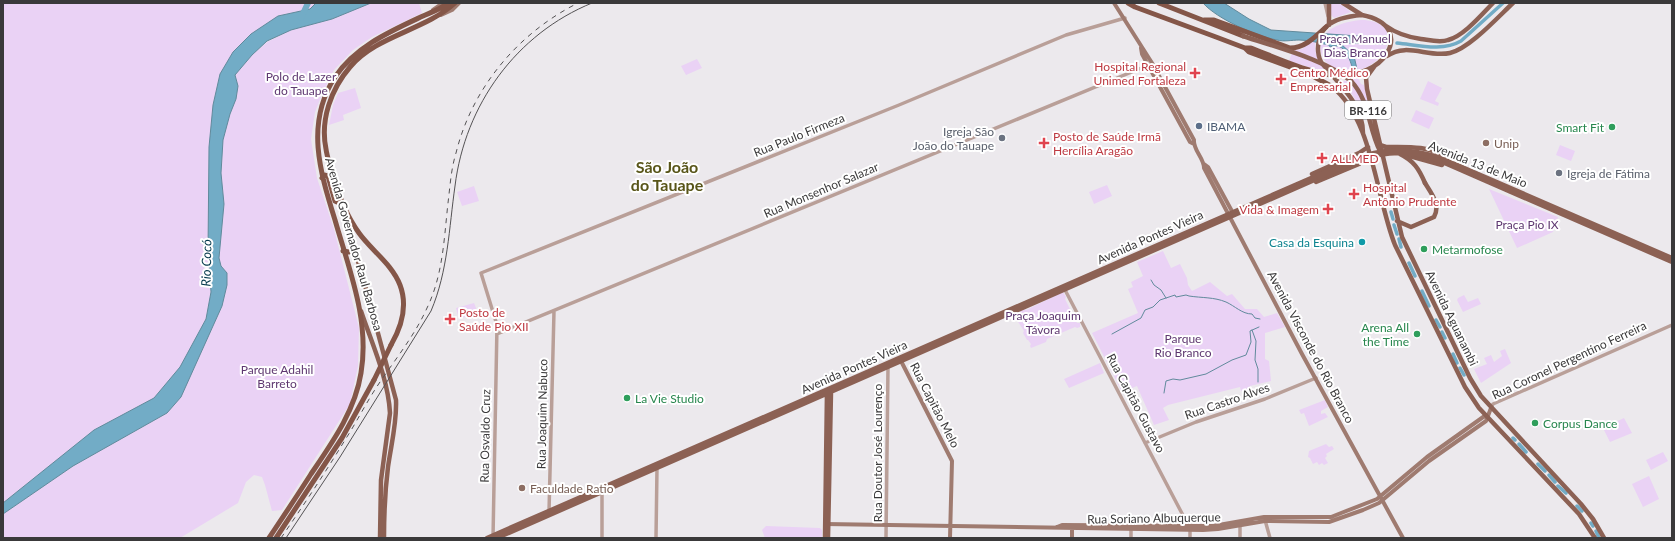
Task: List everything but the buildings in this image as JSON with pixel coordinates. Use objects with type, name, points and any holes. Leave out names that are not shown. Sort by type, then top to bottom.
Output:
[{"type":"highway","name":"Avenida Governador Raul Barbosa","points":[[357,298],[322,178],[318,147],[318,122],[323,102],[335,77],[349,59],[366,45],[448,3]]},
{"type":"highway","name":"Avenida Governador Raul Barbosa","points":[[342,204],[324,139],[326,118],[333,93],[344,75],[358,58],[386,41],[429,20],[455,3]]},
{"type":"highway","points":[[1128,3],[1135,7],[1245,48],[1251,48],[1321,74],[1347,77],[1361,72]]},
{"type":"highway","name":"BR-116","points":[[1159,3],[1243,36]]},
{"type":"highway","points":[[1204,20],[1214,20],[1290,48],[1298,48],[1305,44],[1328,26]]},
{"type":"highway","points":[[1245,48],[1249,52],[1309,74],[1331,86]]},
{"type":"highway","points":[[276,538],[342,438],[374,380],[401,325],[404,309],[400,285],[384,262],[359,234],[342,204],[335,201],[328,176],[325,175],[322,178]]},
{"type":"highway","points":[[343,250],[349,252],[353,250],[354,247]]},
{"type":"highway","points":[[268,538],[338,433],[351,408],[360,380],[362,360],[362,333],[357,298]]},
{"type":"main road","name":"Avenida Governador Raul Barbosa","points":[[424,16],[443,3]]},
{"type":"main road","name":"Avenida Governador Raul Barbosa","points":[[429,20],[452,10],[459,3]]},
{"type":"main road","name":"Avenida Visconde do Rio Branco","points":[[1114,3],[1125,18],[1141,48],[1142,54],[1150,64],[1190,142],[1194,144],[1204,164],[1208,167],[1316,378],[1403,538]]},
{"type":"main road","points":[[1329,3],[1328,26],[1318,43],[1318,51],[1322,62],[1327,69],[1333,72],[1345,74],[1361,72],[1374,67],[1386,56],[1394,51],[1402,49],[1441,54],[1457,51],[1466,45],[1513,3]]},
{"type":"main road","points":[[1343,3],[1362,15],[1375,18],[1396,33],[1406,37],[1441,41],[1448,40],[1461,33],[1494,3]]},
{"type":"main road","points":[[1328,26],[1347,17],[1362,15]]},
{"type":"main road","points":[[1384,24],[1389,32],[1391,41],[1386,56]]},
{"type":"main road","name":"BR-116","points":[[1243,36],[1325,65],[1345,76],[1356,86],[1364,98],[1378,144]]},
{"type":"main road","name":"Avenida Aguanambi","points":[[1374,67],[1366,78],[1366,84],[1378,144],[1403,241],[1470,378],[1491,408],[1581,504],[1593,519],[1604,538]]},
{"type":"main road","name":"Avenida Aguanambi","points":[[1327,69],[1353,100],[1363,127],[1363,135]]},
{"type":"main road","name":"Avenida Aguanambi","points":[[1331,86],[1350,105],[1372,160],[1389,229],[1395,245],[1465,387],[1475,403],[1579,514],[1595,538]]},
{"type":"main road","points":[[1378,144],[1383,147],[1425,149],[1442,155],[1448,161]]},
{"type":"main road","points":[[1389,147],[1387,151],[1389,155]]},
{"type":"main road","points":[[1404,154],[1407,151],[1406,147]]},
{"type":"main road","points":[[1297,184],[1306,177],[1368,148]]},
{"type":"main road","name":"Avenida 13 de Maio","points":[[1231,214],[1303,185],[1360,156],[1388,150],[1414,150],[1672,262]]},
{"type":"main road","points":[[1397,221],[1411,227],[1434,217],[1437,211],[1436,204],[1417,165],[1399,153]]},
{"type":"main road","name":"Avenida 13 de Maio","points":[[1231,214],[1297,184],[1364,158],[1381,154],[1399,153],[1448,161],[1672,258]]},
{"type":"main road","points":[[1383,160],[1389,155],[1404,154],[1452,167]]},
{"type":"main road","points":[[1355,155],[1360,155],[1363,157],[1359,164]]},
{"type":"main road","points":[[1303,185],[1323,180],[1359,164],[1372,160]]},
{"type":"main road","name":"Avenida Governador Raul Barbosa","points":[[342,204],[396,400],[397,413],[383,503]]},
{"type":"main road","name":"Avenida Pontes Vieira","points":[[495,537],[550,510],[657,468],[900,359],[1231,214]]},
{"type":"main road","name":"Avenida Governador Raul Barbosa","points":[[357,298],[383,376],[389,400],[390,413],[381,480],[383,503]]},
{"type":"main road","name":"Avenida Pontes Vieira","points":[[488,538],[495,537],[547,516],[602,490],[888,367],[900,359]]},
{"type":"main road","name":"Rua Capitão Melo","points":[[900,359],[952,461],[950,527]]},
{"type":"main road","points":[[828,392],[828,538]]},
{"type":"main road","name":"Rua Coronel Pergentino Ferreira","points":[[1322,520],[1382,498],[1429,461],[1486,421],[1491,408]]},
{"type":"main road","points":[[380,538],[383,503]]},
{"type":"main road","points":[[383,503],[384,538]]},
{"type":"main road","name":"Rua Soriano Albuquerque","points":[[827,524],[950,527],[1189,528],[1240,526],[1264,519]]},
{"type":"main road","name":"Rua Soriano Albuquerque","points":[[1218,527],[1264,519],[1322,520]]},
{"type":"main road","points":[[825,538],[827,524]]},
{"type":"main road","points":[[950,527],[950,538]]},
{"type":"main road","points":[[1072,527],[1072,538]]},
{"type":"street","points":[[1325,3],[1328,16]]},
{"type":"street","name":"Rua Paulo Firmeza","points":[[482,273],[899,105],[1066,35],[1125,18]]},
{"type":"street","name":"Rua Monsenhor Salazar","points":[[497,334],[1150,64]]},
{"type":"street","name":"Rua Osvaldo Cruz","points":[[482,273],[496,319],[497,334],[495,399],[495,537]]},
{"type":"street","name":"Rua Capitão Gustavo","points":[[1064,288],[1189,528]]},
{"type":"street","name":"Rua Joaquim Nabuco","points":[[547,516],[550,510],[554,311]]},
{"type":"street","name":"Rua Coronel Pergentino Ferreira","points":[[1491,408],[1493,404],[1672,324]]},
{"type":"street","name":"Rua Doutor José Lourenço","points":[[886,538],[888,367]]},
{"type":"street","name":"Rua Castro Alves","points":[[1145,443],[1196,422],[1265,399],[1316,378]]},
{"type":"street","points":[[656,538],[657,468]]},
{"type":"street","points":[[602,490],[602,538]]},
{"type":"street","points":[[1264,519],[1270,538]]},
{"type":"street","points":[[1240,526],[1240,538]]},
{"type":"street","points":[[1131,527],[1131,538]]},
{"type":"street","points":[[1189,528],[1190,538]]},
{"type":"green space","points":[[3,3],[316,3],[310,9],[278,16],[220,74],[213,105],[209,147],[208,251],[211,292],[206,319],[180,367],[154,398],[94,430],[3,503]]},
{"type":"green space","name":"Parque Adahil Barreto","points":[[371,3],[419,3],[422,13],[372,37],[353,50],[334,70],[315,112],[311,139],[317,178],[334,229],[359,328],[358,366],[350,404],[282,510],[272,511],[262,477],[254,475],[246,482],[238,503],[180,538],[3,538],[3,514],[73,466],[167,413],[181,397],[222,306],[227,285],[227,273],[221,266],[219,258],[224,204],[221,173],[223,140],[236,99],[238,86],[235,75],[252,55],[267,42],[291,30],[332,19]]},
{"type":"green space","points":[[1331,3],[1339,3],[1351,12],[1334,18],[1331,15]]},
{"type":"green space","name":"Praça Manuel Dias Branco","points":[[1358,20],[1365,20],[1379,24],[1387,32],[1388,41],[1384,52],[1376,61],[1365,68],[1351,71],[1337,69],[1329,64],[1323,58],[1321,52],[1323,37],[1334,27]]},
{"type":"green space","points":[[1314,39],[1316,40],[1315,49],[1317,57],[1327,73],[1289,61],[1293,50],[1302,49]]},
{"type":"green space","points":[[697,59],[702,68],[686,75],[681,66]]},
{"type":"green space","points":[[1358,78],[1361,84],[1364,85],[1368,100],[1358,105],[1352,94],[1340,82]]},
{"type":"green space","points":[[1428,81],[1442,88],[1435,101],[1439,103],[1438,106],[1420,99]]},
{"type":"green space","points":[[355,88],[361,108],[343,115],[344,120],[329,125],[333,105],[338,93]]},
{"type":"green space","points":[[1416,110],[1434,118],[1429,129],[1411,121]]},
{"type":"green space","points":[[1560,145],[1575,151],[1571,161],[1556,155]]},
{"type":"green space","points":[[1107,185],[1112,196],[1094,204],[1089,192]]},
{"type":"green space","points":[[474,186],[479,201],[462,206],[457,192]]},
{"type":"green space","name":"Praça Pio IX","points":[[1489,189],[1558,217],[1553,232],[1517,248]]},
{"type":"green space","name":"Parque Rio Branco","points":[[1163,251],[1171,268],[1180,264],[1187,278],[1188,285],[1192,291],[1210,282],[1227,296],[1232,294],[1245,309],[1257,309],[1264,317],[1277,313],[1285,327],[1265,333],[1265,359],[1269,361],[1271,381],[1250,386],[1250,390],[1246,391],[1246,389],[1241,391],[1240,387],[1168,405],[1163,408],[1169,420],[1154,425],[1137,386],[1122,392],[1092,333],[1138,313],[1128,289],[1133,287],[1131,282],[1143,276],[1137,262]]},
{"type":"green space","name":"Praça Joaquim Távora","points":[[1063,292],[1077,323],[1080,323],[1080,327],[1075,327],[1047,339],[1046,342],[1031,348],[1031,344],[1027,340],[1023,333],[1024,331],[1013,314],[1025,309],[1026,310]]},
{"type":"green space","points":[[1464,295],[1468,302],[1478,298],[1481,304],[1463,312],[1457,300]]},
{"type":"green space","points":[[474,303],[478,313],[459,319],[456,308]]},
{"type":"green space","points":[[1505,349],[1511,363],[1481,383],[1474,369],[1487,364],[1484,358],[1491,355],[1494,362],[1502,356],[1500,351]]},
{"type":"green space","points":[[1100,363],[1104,373],[1069,388],[1064,379]]},
{"type":"green space","points":[[1325,400],[1328,407],[1321,411],[1321,414],[1325,413],[1328,417],[1309,426],[1304,413],[1301,414],[1299,410]]},
{"type":"green space","points":[[1624,418],[1632,433],[1610,442],[1603,428]]},
{"type":"green space","points":[[1326,444],[1329,447],[1332,446],[1334,449],[1326,454],[1327,456],[1325,458],[1328,463],[1324,465],[1322,463],[1319,465],[1317,462],[1313,464],[1308,457],[1309,451]]},
{"type":"green space","points":[[1663,452],[1668,461],[1651,470],[1646,460]]},
{"type":"green space","points":[[1649,476],[1659,499],[1643,507],[1632,484]]},
{"type":"green space","points":[[766,526],[820,528],[822,530],[822,538],[765,538],[762,530]]},
{"type":"water","name":"Rio Cocó","points":[[316,3],[371,3],[332,19],[291,30],[267,41],[252,55],[235,75],[238,86],[236,99],[223,140],[221,173],[224,204],[219,258],[221,266],[227,273],[227,285],[222,306],[181,397],[167,413],[73,466],[3,514],[3,503],[94,430],[154,398],[180,367],[206,319],[211,292],[208,251],[209,147],[213,105],[220,74],[233,52],[251,34],[278,16],[310,9]]},
{"type":"water","points":[[1203,3],[1224,3],[1249,19],[1271,30],[1387,38],[1386,44],[1340,43],[1354,56],[1357,69],[1353,70],[1346,52],[1340,47],[1330,47],[1329,45],[1306,40],[1280,41],[1268,38],[1227,21]]},
{"type":"waterway","name":"Rio Cocó","points":[[301,18],[308,3]]},
{"type":"waterway","points":[[1397,43],[1430,47],[1454,44],[1461,41],[1503,3]]},
{"type":"waterway","points":[[1391,212],[1393,219]]},
{"type":"waterway","points":[[1394,225],[1397,234]]},
{"type":"waterway","points":[[1399,239],[1401,247]]},
{"type":"waterway","points":[[1409,263],[1415,276]]},
{"type":"waterway","points":[[1151,280],[1154,285],[1161,290],[1166,298]]},
{"type":"waterway","points":[[1422,291],[1429,306]]},
{"type":"waterway","points":[[1112,334],[1141,318],[1145,310],[1153,307],[1160,300],[1175,295],[1176,297],[1186,295],[1221,300],[1248,314],[1252,314],[1255,318],[1260,319]]},
{"type":"waterway","points":[[1436,320],[1440,327]]},
{"type":"waterway","points":[[1164,393],[1166,381],[1173,379],[1180,380],[1206,374],[1232,360],[1246,355],[1251,342],[1250,331],[1259,327]]},
{"type":"waterway","points":[[1252,330],[1256,341],[1255,360],[1258,369],[1258,382]]},
{"type":"waterway","points":[[1442,332],[1445,338]]},
{"type":"waterway","points":[[1453,354],[1457,363]]},
{"type":"waterway","points":[[1460,368],[1464,375]]},
{"type":"waterway","points":[[1519,444],[1526,452]]},
{"type":"waterway","points":[[1538,464],[1545,471]]},
{"type":"waterway","points":[[1549,475],[1555,482]]},
{"type":"waterway","points":[[1558,486],[1566,493]]},
{"type":"waterway","points":[[1577,506],[1582,511]]},
{"type":"waterway","points":[[1596,531],[1599,538]]},
{"type":"tram line","points":[[286,538],[340,457],[431,311],[437,296],[444,265],[455,186],[461,156],[470,128],[483,101],[499,76],[518,53],[540,33],[565,16],[592,3]]},
{"type":"railway","points":[[281,538],[330,465],[376,388],[410,339],[427,308],[440,270],[454,159],[463,129],[473,106],[500,65],[517,47],[556,15],[578,3]]},
{"type":"place","name":"Hospital Regional Unimed Fortaleza","points":[[1195,73]]},
{"type":"place","name":"Centro Médico Empresarial","points":[[1281,79]]},
{"type":"place","name":"IBAMA","points":[[1199,126]]},
{"type":"place","name":"Smart Fit","points":[[1612,127]]},
{"type":"place","name":"Igreja São João do Tauape","points":[[1002,138]]},
{"type":"place","name":"Posto de Saúde Irmã Hercília Aragão","points":[[1044,143]]},
{"type":"place","name":"Unip","points":[[1486,143]]},
{"type":"place","name":"ALLMED","points":[[1322,158]]},
{"type":"place","name":"Igreja de Fátima","points":[[1559,173]]},
{"type":"place","name":"Hospital Antônio Prudente","points":[[1354,194]]},
{"type":"place","name":"Vida & Imagem","points":[[1328,209]]},
{"type":"place","name":"Casa da Esquina","points":[[1362,242]]},
{"type":"place","name":"Metarmofose","points":[[1424,249]]},
{"type":"place","name":"Posto de Saúde Pio XII","points":[[450,319]]},
{"type":"place","name":"Arena All the Time","points":[[1417,334]]},
{"type":"place","name":"La Vie Studio","points":[[627,398]]},
{"type":"place","name":"Corpus Dance","points":[[1535,423]]},
{"type":"place","name":"Faculdade Ratio","points":[[522,488]]},
{"type":"district","name":"São João do Tauape","points":[[667,175]]},
{"type":"park label","name":"Polo de Lazer do Tauape","points":[[301,83]]}]
